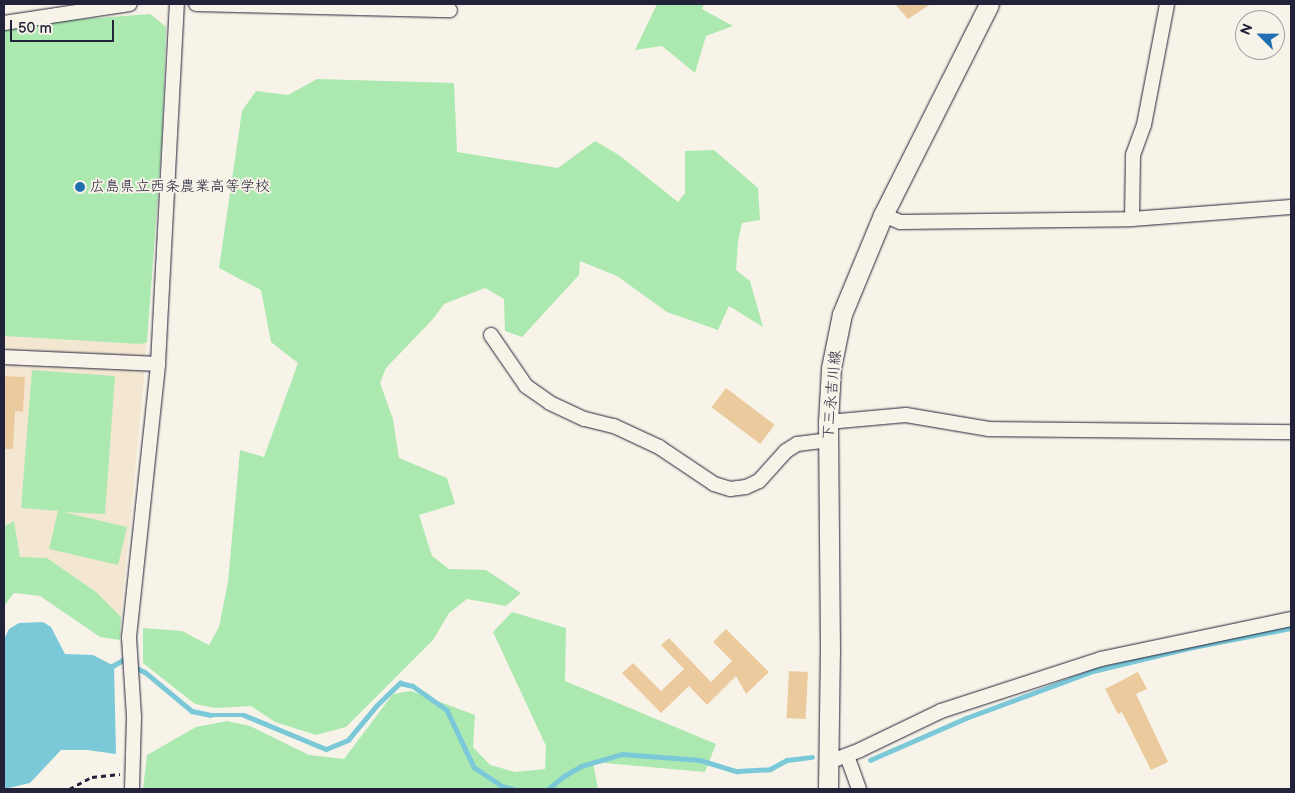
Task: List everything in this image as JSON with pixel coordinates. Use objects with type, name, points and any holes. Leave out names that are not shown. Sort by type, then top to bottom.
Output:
[{"type":"main road","name":"下三永吉川線","points":[[828,789],[830,651],[828,431],[831,368],[842,314],[882,215],[989,4]]},
{"type":"street","points":[[4,22],[130,4]]},
{"type":"street","points":[[132,789],[132,669],[129,637],[158,364],[177,4]]},
{"type":"street","points":[[196,4],[450,10]]},
{"type":"street","points":[[1132,220],[1133,155],[1144,124],[1167,4]]},
{"type":"street","points":[[882,215],[900,222],[1132,220],[1291,207]]},
{"type":"street","points":[[490,335],[526,386],[550,403],[585,419],[614,426],[659,447],[714,484],[730,488],[746,487],[759,481],[786,451],[797,444],[828,431],[906,414],[989,429],[1291,432]]},
{"type":"street","points":[[4,357],[158,364]]},
{"type":"street","points":[[829,762],[847,756],[941,711],[1101,659],[1291,619]]},
{"type":"street","points":[[847,756],[860,789]]},
{"type":"path","points":[[69,789],[92,777],[133,772]]},
{"type":"shaded area","name":"広島県立西条農業高等学校","points":[[150,14],[166,27],[144,380],[121,617],[96,592],[47,559],[20,557],[14,521],[4,526],[4,31]]},
{"type":"green space","points":[[657,4],[704,4],[702,9],[733,26],[706,36],[695,73],[662,46],[635,50]]},
{"type":"green space","name":"広島県立西条農業高等学校","points":[[150,14],[166,27],[162,140],[147,342],[141,344],[4,336],[4,31],[44,22]]},
{"type":"green space","points":[[317,79],[454,83],[457,152],[558,168],[595,141],[619,155],[678,202],[685,193],[685,151],[714,150],[758,188],[760,220],[742,223],[738,241],[736,270],[750,281],[763,327],[729,306],[718,330],[667,312],[617,276],[580,261],[579,275],[522,337],[505,331],[504,299],[485,288],[444,304],[433,319],[386,368],[380,383],[393,419],[399,458],[447,478],[455,504],[419,515],[432,556],[449,569],[486,570],[521,593],[506,606],[467,599],[449,613],[433,640],[346,727],[316,735],[275,722],[251,706],[215,708],[195,704],[143,663],[143,628],[182,631],[209,645],[219,627],[228,582],[240,450],[264,457],[298,363],[271,342],[261,290],[219,268],[242,111],[256,91],[288,95]]},
{"type":"green space","points":[[32,370],[115,376],[105,514],[63,512],[127,527],[118,565],[49,549],[58,511],[21,508]]},
{"type":"green space","points":[[14,521],[20,557],[47,558],[96,592],[121,617],[120,640],[100,637],[40,596],[14,593],[4,606],[4,526]]},
{"type":"green space","points":[[512,612],[566,628],[565,681],[716,744],[705,772],[593,762],[598,789],[143,789],[147,755],[196,727],[227,721],[250,726],[309,755],[344,759],[393,694],[411,691],[475,715],[473,747],[490,765],[515,772],[545,769],[546,746],[493,632]]},
{"type":"water","points":[[43,622],[51,627],[65,654],[93,655],[114,666],[116,754],[87,750],[61,750],[30,783],[4,789],[4,639],[9,629],[19,623]]},
{"type":"building","points":[[895,4],[931,4],[908,19]]},
{"type":"building","points":[[4,376],[25,377],[23,412],[15,411],[13,449],[4,449]]},
{"type":"building","points":[[726,388],[775,425],[760,444],[712,407]]},
{"type":"building","points":[[726,629],[769,672],[746,694],[736,676],[707,705],[689,686],[661,713],[622,673],[633,663],[661,691],[684,669],[661,645],[669,638],[711,682],[732,661],[713,642]]},
{"type":"building","points":[[789,671],[808,672],[806,719],[787,718]]},
{"type":"building","points":[[1138,672],[1147,689],[1136,694],[1168,762],[1151,770],[1122,712],[1118,714],[1105,689]]},
{"type":"waterway","points":[[870,760],[966,718],[1093,671],[1193,647],[1291,628]]},
{"type":"waterway","points":[[109,668],[123,660],[145,672],[192,711],[211,715],[244,715],[326,749],[348,740],[377,705],[400,683],[413,686],[447,710],[474,767],[502,786],[513,789]]},
{"type":"waterway","points":[[548,789],[564,776],[581,766],[622,754],[700,760],[737,771],[770,769],[787,760],[812,757]]},
{"type":"place","name":"広島県立西条農業高等学校","points":[[80,187]]}]
